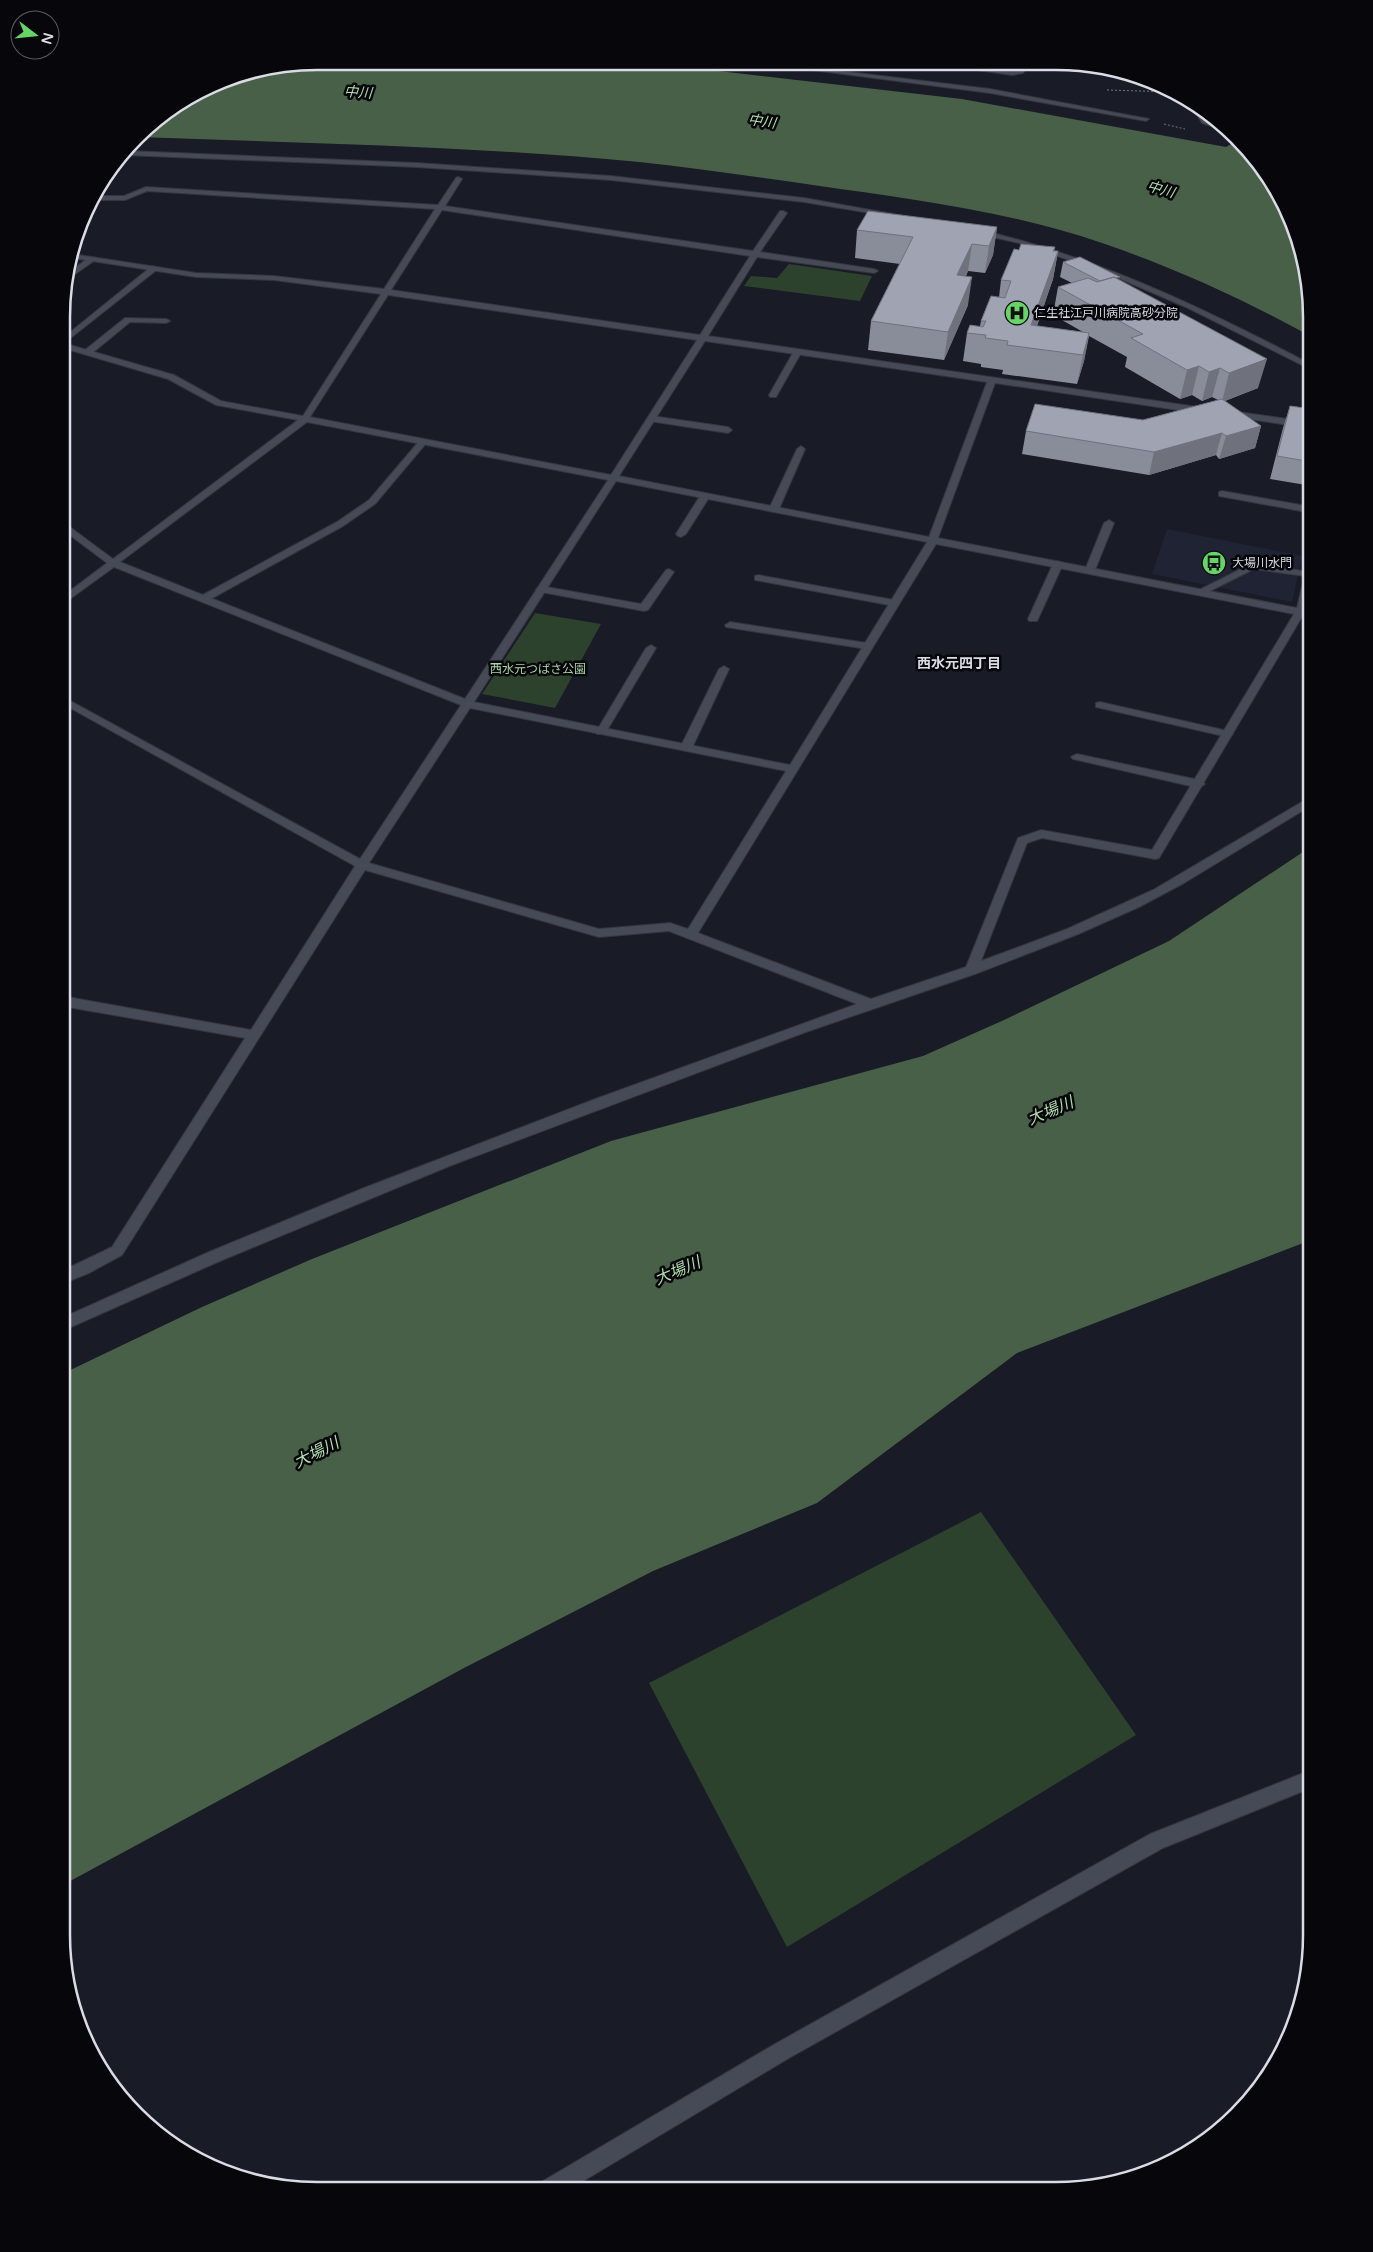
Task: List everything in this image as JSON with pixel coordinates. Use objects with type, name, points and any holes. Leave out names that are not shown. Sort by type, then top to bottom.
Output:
[{"type":"street","points":[[825,70],[990,91],[1146,119]]},
{"type":"street","points":[[986,70],[1018,74],[1021,70]]},
{"type":"street","points":[[1201,117],[1204,122],[1211,124]]},
{"type":"street","points":[[132,153],[524,171],[702,188],[840,206],[906,218]]},
{"type":"street","points":[[70,597],[305,419],[458,179]]},
{"type":"street","points":[[100,198],[125,198],[146,189],[440,207],[874,272]]},
{"type":"street","points":[[70,1275],[84,1270],[116,1251],[362,865],[468,704],[783,213]]},
{"type":"street","points":[[970,230],[1052,251],[1131,279],[1303,364]]},
{"type":"street","points":[[77,257],[196,275],[274,278],[386,292],[1215,412]]},
{"type":"street","points":[[74,272],[91,260]]},
{"type":"street","points":[[70,337],[155,268]]},
{"type":"street","points":[[88,352],[128,320],[166,321]]},
{"type":"street","points":[[70,346],[171,377],[219,403],[424,441],[1303,612]]},
{"type":"street","points":[[773,395],[797,353]]},
{"type":"street","points":[[691,935],[933,540],[992,380]]},
{"type":"street","points":[[1224,414],[1303,425]]},
{"type":"street","points":[[652,418],[728,430]]},
{"type":"street","points":[[202,599],[340,524],[372,502],[424,441]]},
{"type":"street","points":[[774,509],[801,449]]},
{"type":"street","points":[[1222,494],[1303,508]]},
{"type":"street","points":[[681,534],[705,496]]},
{"type":"street","points":[[1090,570],[1109,523]]},
{"type":"street","points":[[70,530],[114,563],[468,704],[792,769]]},
{"type":"street","points":[[1033,619],[1058,564]]},
{"type":"street","points":[[1200,592],[1253,566],[1303,569]]},
{"type":"street","points":[[541,588],[644,608],[669,572]]},
{"type":"street","points":[[758,578],[894,603]]},
{"type":"street","points":[[971,972],[1022,842],[1041,834],[1155,855],[1228,734],[1303,618]]},
{"type":"street","points":[[730,625],[867,646]]},
{"type":"street","points":[[601,732],[651,648]]},
{"type":"street","points":[[686,748],[724,669]]},
{"type":"street","points":[[70,704],[362,865],[599,933],[670,927],[871,1004]]},
{"type":"street","points":[[1100,705],[1228,734]]},
{"type":"street","points":[[1077,757],[1199,784]]},
{"type":"street","points":[[70,1321],[166,1276],[317,1212],[548,1122],[871,1004],[971,972],[1139,902],[1224,854],[1303,806]]},
{"type":"street","points":[[70,1002],[254,1036]]},
{"type":"street","points":[[563,2182],[782,2051],[1157,1840],[1303,1782]]},
{"type":"path","points":[[1104,90],[1157,92]]},
{"type":"shaded area","points":[[1167,529],[1302,556],[1292,602],[1152,574]]},
{"type":"green space","points":[[789,264],[872,276],[860,301],[744,286],[751,276],[777,278]]},
{"type":"green space","name":"西水元つばさ公園","points":[[535,613],[601,624],[555,708],[482,694]]},
{"type":"green space","points":[[981,1512],[1136,1735],[787,1947],[649,1683]]},
{"type":"water","name":"中川","points":[[317,70],[710,70],[962,99],[1226,147],[1232,143],[1252,166],[1270,193],[1290,237],[1301,284],[1303,332],[1261,310],[1156,263],[1067,232],[995,214],[886,195],[639,162],[514,152],[147,137],[166,121],[208,95],[253,78],[284,72]]},
{"type":"water","name":"大場川","points":[[1303,852],[1303,1243],[1017,1353],[817,1503],[653,1571],[464,1668],[70,1881],[70,1370],[202,1307],[312,1259],[611,1141],[923,1056],[1004,1020],[1169,941]]},
{"type":"building","points":[[868,211],[997,227],[989,246],[972,244],[957,275],[972,277],[948,332],[871,321],[913,237],[857,230]]},
{"type":"building","points":[[1021,244],[1055,247],[1053,251],[1058,251],[1031,325],[1089,333],[1083,355],[1007,345],[1008,341],[985,338],[986,335],[967,333],[970,325],[983,327],[986,321],[981,321],[991,296],[1005,298],[1011,281],[1001,280],[1014,249],[1019,250]]},
{"type":"building","points":[[1080,257],[1120,277],[1100,281],[1063,262]]},
{"type":"building","points":[[1114,277],[1267,359],[1229,373],[1220,368],[1209,372],[1199,366],[1187,370],[1131,338],[1143,334],[1058,287],[1088,278],[1097,282]]},
{"type":"building","points":[[1222,399],[1261,426],[1226,436],[1222,433],[1154,452],[1026,431],[1035,404],[1143,420]]},
{"type":"building","points":[[1290,406],[1303,408],[1303,460],[1277,456]]},
{"type":"place","name":"仁生社江戸川病院高砂分院","points":[[1017,313]]},
{"type":"place","name":"大場川水門","points":[[1214,563]]},
{"type":"district","name":"西水元四丁目","points":[[959,663]]}]
